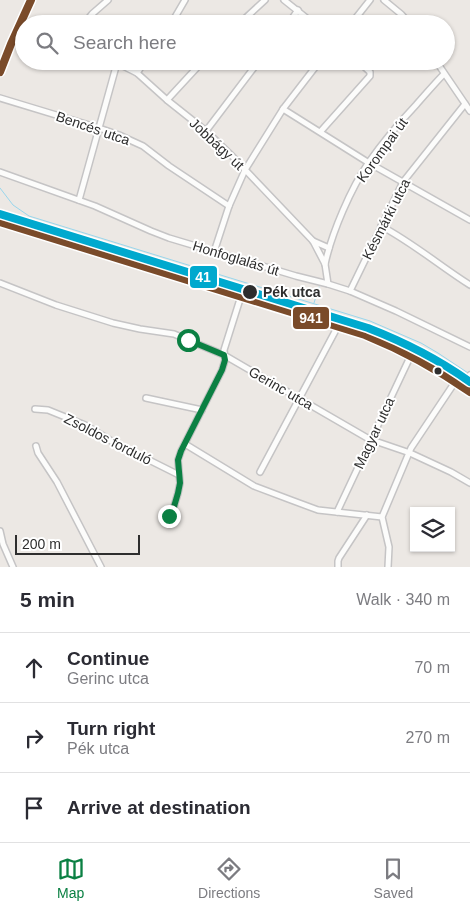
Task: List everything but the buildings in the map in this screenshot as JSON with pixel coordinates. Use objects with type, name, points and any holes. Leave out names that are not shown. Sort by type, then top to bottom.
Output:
[{"type":"street","points":[[26,15],[31,0]]},
{"type":"street","points":[[91,15],[108,0]]},
{"type":"street","points":[[177,15],[185,0]]},
{"type":"street","points":[[249,15],[265,0]]},
{"type":"street","points":[[284,0],[304,15]]},
{"type":"street","points":[[358,15],[370,0]]},
{"type":"street","points":[[384,0],[403,15]]},
{"type":"street","points":[[294,15],[298,10]]},
{"type":"street","points":[[0,72],[2,60],[15,38]]},
{"type":"street","points":[[79,200],[99,128],[112,70]]},
{"type":"street","name":"Jobbágy út","points":[[131,70],[137,73],[206,131],[312,241],[325,264],[328,284]]},
{"type":"street","points":[[167,100],[195,70]]},
{"type":"street","points":[[206,131],[252,70]]},
{"type":"street","points":[[214,252],[229,206],[245,170],[283,109],[313,70]]},
{"type":"street","points":[[320,131],[370,76],[368,70]]},
{"type":"street","points":[[442,70],[470,111]]},
{"type":"street","name":"Korompai út","points":[[325,264],[329,248],[350,198],[369,163],[403,119],[444,74]]},
{"type":"street","name":"Bencés utca","points":[[0,98],[120,135],[143,146],[168,166],[229,206]]},
{"type":"street","name":"Késmárki utca","points":[[350,291],[403,182],[465,104]]},
{"type":"street","points":[[283,109],[369,163],[470,220]]},
{"type":"street","name":"Honfoglalás út","points":[[0,172],[79,200],[150,231],[214,252],[350,291],[470,347]]},
{"type":"street","points":[[0,222],[338,326],[377,340],[437,369],[470,392]]},
{"type":"street","points":[[381,226],[397,234],[449,272],[470,284]]},
{"type":"street","name":"Jobbágy út","points":[[312,241],[329,248]]},
{"type":"street","name":"Gerinc utca","points":[[0,284],[56,305],[113,323],[174,334],[224,355],[371,440],[409,452],[470,483]]},
{"type":"street","points":[[166,518],[173,510],[178,493],[180,483],[179,458],[222,370],[225,360],[224,350],[241,296]]},
{"type":"street","points":[[260,472],[338,326]]},
{"type":"street","name":"Magyar utca","points":[[337,512],[411,355]]},
{"type":"street","points":[[462,386],[470,376]]},
{"type":"street","points":[[388,567],[389,547],[382,517],[409,452],[456,382]]},
{"type":"street","points":[[146,398],[202,410]]},
{"type":"street","name":"Zsoldos forduló","points":[[36,409],[48,410],[84,425],[179,476]]},
{"type":"street","points":[[185,444],[254,486],[318,510],[382,517]]},
{"type":"street","points":[[36,446],[38,453],[58,482],[102,567]]},
{"type":"street","points":[[338,567],[339,558],[368,515]]},
{"type":"street","points":[[0,531],[12,565]]},
{"type":"street","points":[[0,546],[12,565]]},
{"type":"waterway","points":[[0,188],[13,205],[29,216],[370,321],[421,343],[468,373]]},
{"type":"waterway","points":[[314,303],[319,287]]},
{"type":"transit line","name":"941","points":[[24,15],[31,0]]},
{"type":"transit line","name":"941","points":[[0,72],[15,35]]},
{"type":"transit line","name":"41","points":[[0,214],[368,328],[420,352],[470,382]]},
{"type":"transit line","name":"941","points":[[0,222],[365,335],[419,360],[470,392]]},
{"type":"place","name":"Pék utca","points":[[250,292]]},
{"type":"route","points":[[169,516],[173,510],[180,483],[178,467],[181,451],[222,370],[225,360],[224,355],[188,340]]}]
